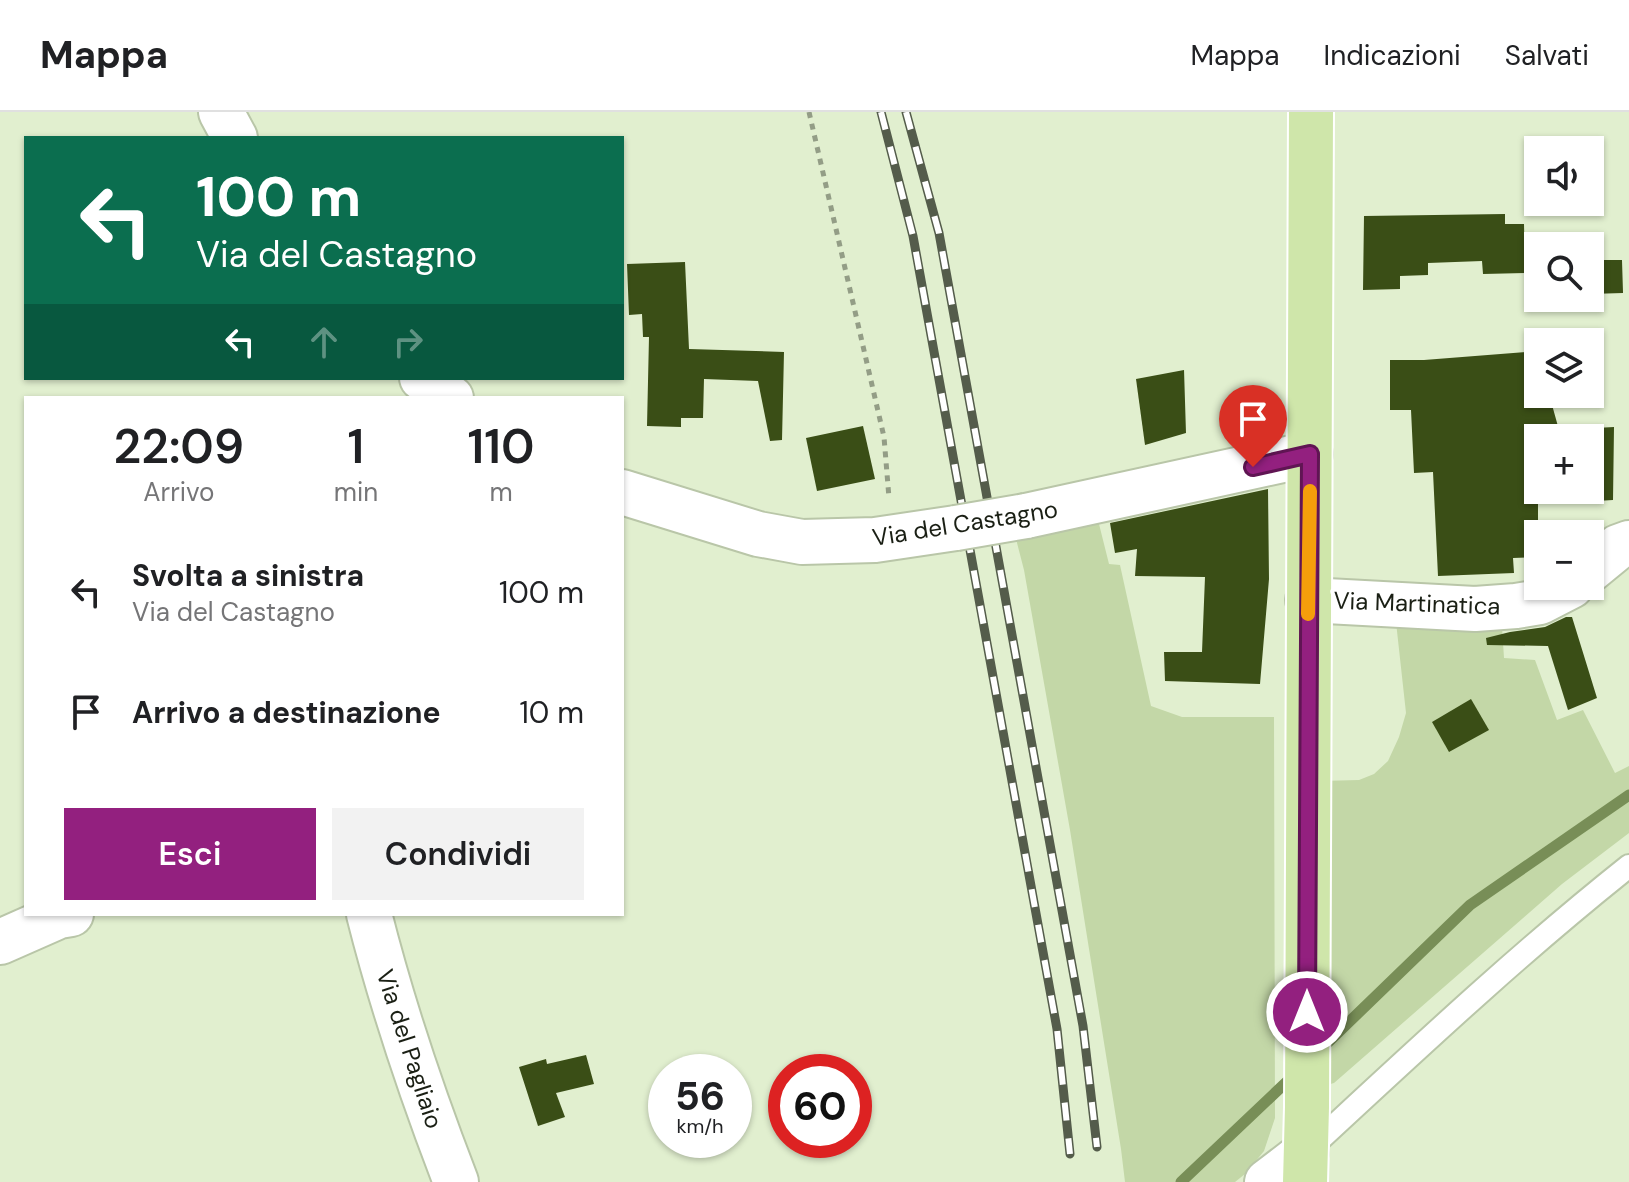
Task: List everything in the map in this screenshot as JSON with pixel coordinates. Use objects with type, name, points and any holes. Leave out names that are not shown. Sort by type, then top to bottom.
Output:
[{"type":"main road","points":[[1305,1167],[1311,112]]},
{"type":"street","points":[[221,112],[234,136]]},
{"type":"street","points":[[425,380],[448,396]]},
{"type":"street","name":"Via del Castagno","points":[[624,493],[758,534],[802,542],[875,540],[1026,516],[1310,454]]},
{"type":"street","points":[[1604,558],[1629,543]]},
{"type":"street","name":"Via Martinatica","points":[[1308,600],[1475,609],[1544,600]]},
{"type":"street","points":[[0,942],[59,916]]},
{"type":"street","name":"Via del Pagliaio","points":[[370,916],[426,1103],[456,1182]]},
{"type":"street","points":[[1267,1182],[1305,1167]]},
{"type":"lane","points":[[1305,1167],[1418,1049],[1556,925],[1629,866]]},
{"type":"path","points":[[809,112],[884,437],[890,506],[875,540]]},
{"type":"green space","points":[[1098,520],[1109,564],[1120,565],[1151,706],[1182,717],[1274,717],[1275,1118],[1264,1151],[1235,1182],[1125,1182],[1070,830],[1024,570],[1015,535]]},
{"type":"green space","points":[[1396,622],[1502,627],[1504,658],[1535,660],[1557,720],[1583,710],[1615,773],[1629,766],[1629,833],[1562,884],[1334,1083],[1327,1085],[1320,781],[1359,780],[1374,774],[1388,761],[1406,713]]},
{"type":"building","points":[[1505,214],[1505,224],[1524,224],[1524,273],[1483,274],[1482,261],[1428,263],[1428,275],[1400,276],[1400,289],[1363,290],[1364,216]]},
{"type":"building","points":[[1604,260],[1622,260],[1623,293],[1604,294]]},
{"type":"building","points":[[685,262],[689,349],[784,352],[782,440],[770,441],[758,381],[704,379],[703,418],[681,418],[681,427],[647,426],[649,337],[643,337],[642,314],[629,315],[627,264]]},
{"type":"building","points":[[1524,352],[1524,408],[1553,408],[1557,424],[1524,424],[1524,504],[1538,504],[1538,520],[1524,520],[1524,558],[1513,558],[1514,573],[1438,576],[1433,472],[1414,473],[1411,410],[1390,410],[1390,360]]},
{"type":"building","points":[[1184,370],[1186,433],[1145,445],[1136,379]]},
{"type":"building","points":[[863,426],[875,479],[817,491],[806,438]]},
{"type":"building","points":[[1614,427],[1613,500],[1604,501],[1604,428]]},
{"type":"building","points":[[1268,489],[1269,579],[1260,684],[1165,681],[1164,652],[1202,652],[1205,577],[1135,576],[1137,549],[1115,553],[1110,523]]},
{"type":"building","points":[[1572,617],[1597,698],[1568,710],[1548,646],[1487,645],[1486,638],[1545,627]]},
{"type":"building","points":[[1471,699],[1489,730],[1449,752],[1432,722]]},
{"type":"building","points":[[586,1055],[594,1084],[556,1093],[565,1117],[538,1126],[519,1067],[546,1059],[547,1064]]},
{"type":"waterway","points":[[1319,1051],[1470,905],[1629,795]]},
{"type":"waterway","points":[[1181,1182],[1295,1074]]},
{"type":"railway","points":[[881,112],[913,236],[1057,1029],[1070,1154]]},
{"type":"railway","points":[[906,112],[939,233],[1083,1026],[1097,1147]]},
{"type":"slow traffic","points":[[1308,614],[1310,491]]},
{"type":"route","points":[[1253,467],[1310,454],[1307,1012]]}]
